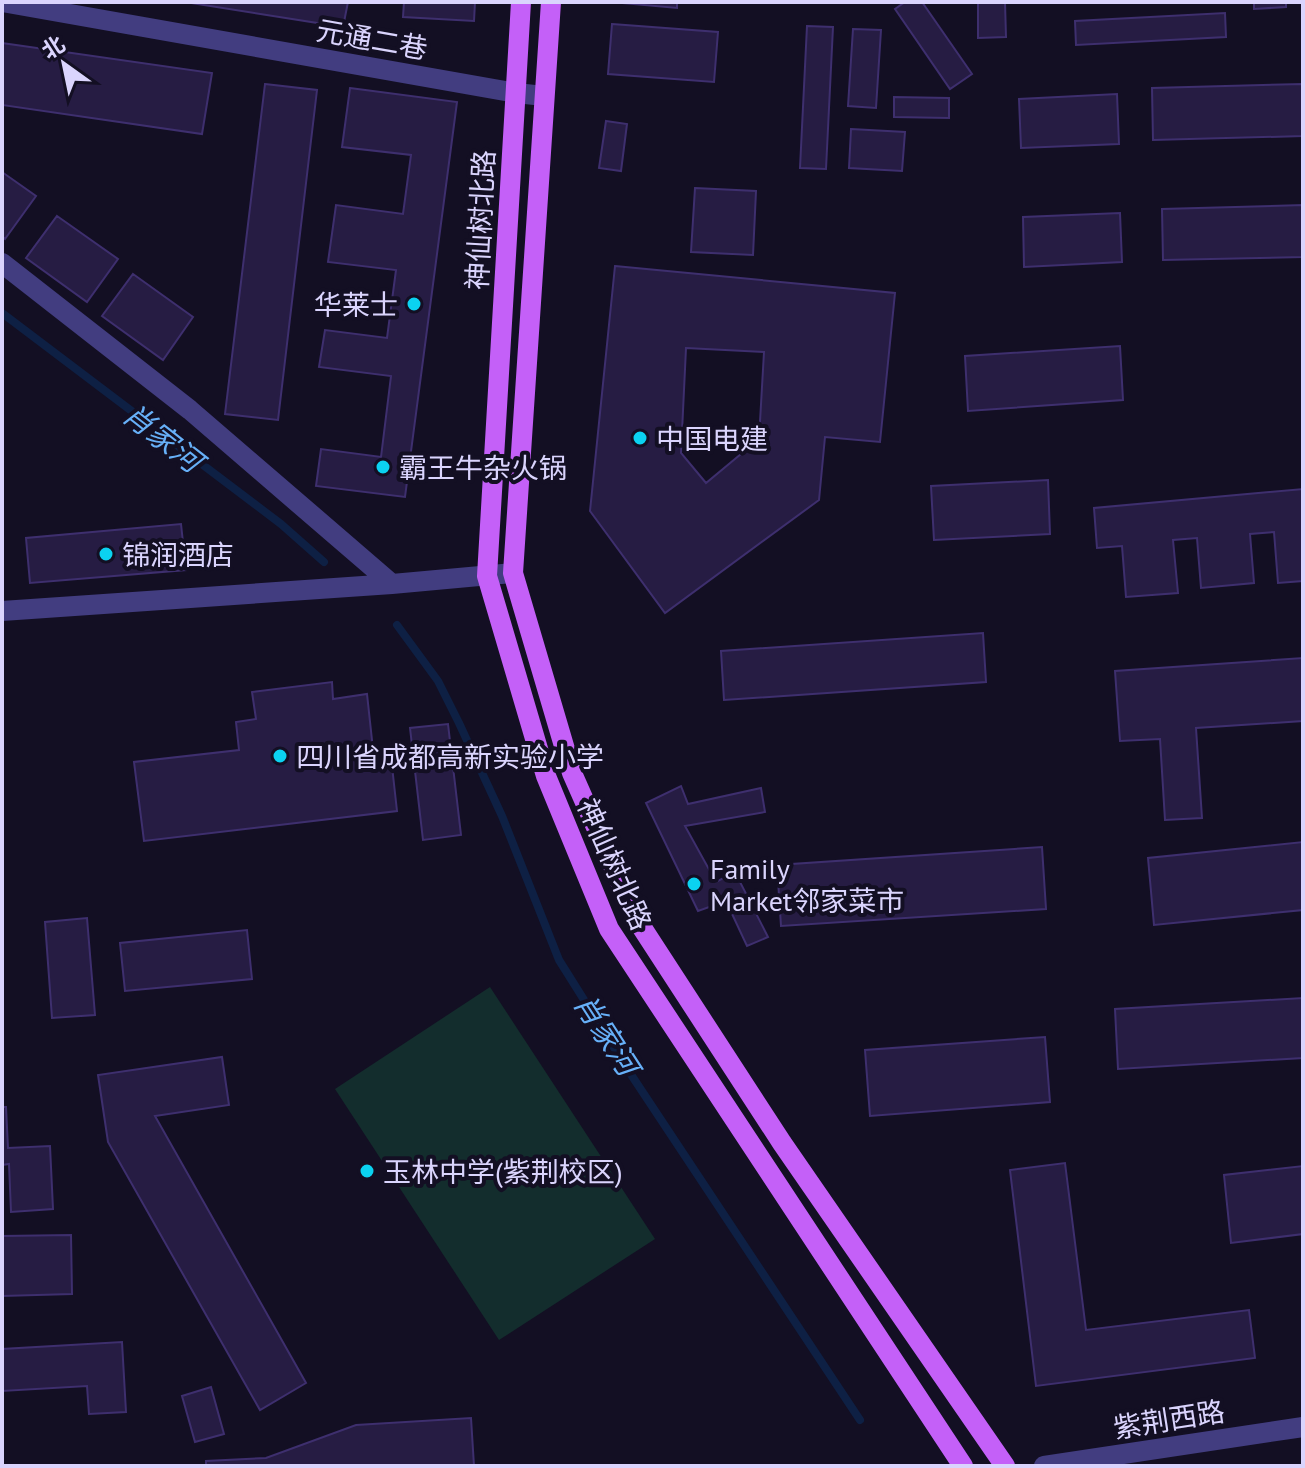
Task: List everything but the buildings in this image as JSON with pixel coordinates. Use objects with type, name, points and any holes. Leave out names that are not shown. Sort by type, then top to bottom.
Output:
[{"type":"main road","name":"神仙树北路","points":[[521,2],[487,576],[546,776],[609,929],[963,1466]]},
{"type":"main road","points":[[551,2],[513,573],[572,773],[637,920],[782,1143],[1005,1466]]},
{"type":"street","name":"元通二巷","points":[[2,2],[544,96]]},
{"type":"street","points":[[2,263],[190,410],[392,584]]},
{"type":"street","points":[[2,611],[513,573]]},
{"type":"street","name":"紫荆西路","points":[[1044,1466],[1303,1427]]},
{"type":"green space","points":[[490,987],[655,1239],[499,1340],[335,1089]]},
{"type":"waterway","name":"肖家河","points":[[2,313],[281,524],[324,562]]},
{"type":"waterway","name":"肖家河","points":[[397,625],[438,681],[459,723],[502,816],[559,960],[630,1073],[860,1420]]},
{"type":"place","name":"华莱士","points":[[414,304]]},
{"type":"place","name":"中国电建","points":[[640,438]]},
{"type":"place","name":"霸王牛杂火锅","points":[[383,467]]},
{"type":"place","name":"锦润酒店","points":[[106,554]]},
{"type":"place","name":"四川省成都高新实验小学","points":[[280,756]]},
{"type":"place","name":"Family Market邻家菜市","points":[[694,884]]},
{"type":"place","name":"玉林中学(紫荆校区)","points":[[367,1171]]}]
